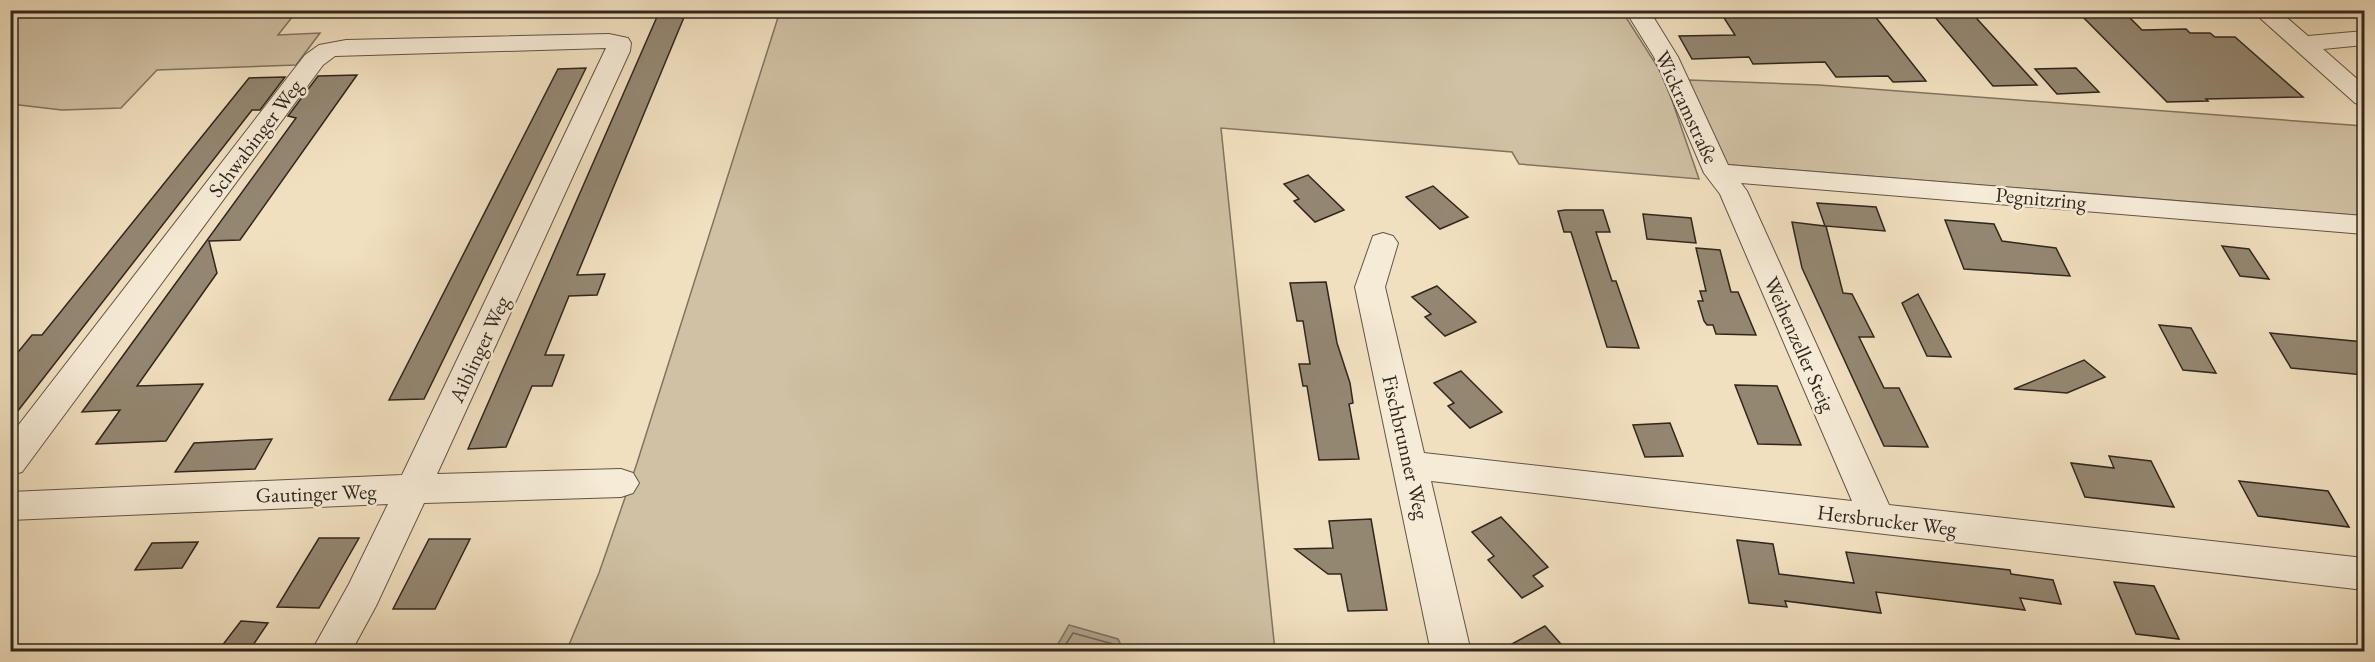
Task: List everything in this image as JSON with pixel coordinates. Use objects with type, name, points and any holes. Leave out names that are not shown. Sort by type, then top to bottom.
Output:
[{"type":"street","name":"Wickramstraße","points":[[1637,10],[1666,57],[1718,173]]},
{"type":"street","points":[[2263,10],[2364,98]]},
{"type":"street","points":[[2303,45],[2364,38]]},
{"type":"street","name":"Schwabinger Weg","points":[[10,462],[314,60],[328,50],[346,47],[465,44],[609,41],[619,43]]},
{"type":"street","name":"Aiblinger Weg","points":[[330,651],[363,596],[414,489],[618,51],[619,43]]},
{"type":"street","name":"Pegnitzring","points":[[1718,173],[2364,225]]},
{"type":"street","name":"Weihenzeller Steig","points":[[1718,173],[1732,191],[1877,518]]},
{"type":"street","name":"Fischbrunner Weg","points":[[1383,243],[1370,287],[1451,651]]},
{"type":"street","name":"Hersbrucker Weg","points":[[1410,465],[2364,574]]},
{"type":"street","name":"Gautinger Weg","points":[[10,506],[621,483]]},
{"type":"shaded area","points":[[11,10],[297,11],[278,35],[320,33],[296,65],[157,70],[121,108],[62,110],[11,104]]},
{"type":"shaded area","points":[[780,11],[1622,11],[1664,77],[1699,179],[1519,164],[1512,152],[1221,128],[1275,651],[566,652],[599,573],[637,463]]},
{"type":"shaded area","points":[[1689,80],[1819,85],[2364,126],[2364,216],[1719,164]]},
{"type":"water","points":[[1069,625],[1118,639],[1124,651],[1054,651]]},
{"type":"building","points":[[660,10],[687,10],[577,275],[605,274],[597,295],[569,296],[545,355],[564,355],[552,386],[532,386],[506,447],[468,449]]},
{"type":"building","points":[[1719,10],[1870,10],[1926,81],[1893,82],[1888,76],[1836,77],[1825,62],[1753,64],[1749,57],[1692,59],[1679,36],[1735,35]]},
{"type":"building","points":[[1929,10],[1969,10],[2037,85],[1993,86]]},
{"type":"building","points":[[2076,10],[2122,10],[2142,30],[2186,29],[2190,33],[2235,37],[2303,97],[2167,102]]},
{"type":"building","points":[[586,68],[424,399],[389,400],[558,69]]},
{"type":"building","points":[[2076,68],[2099,92],[2057,94],[2035,69]]},
{"type":"building","points":[[357,75],[240,240],[209,241],[217,273],[137,386],[203,384],[166,441],[96,444],[120,410],[82,412],[296,118],[288,116],[318,76]]},
{"type":"building","points":[[285,77],[260,110],[252,110],[10,421],[10,362],[32,335],[42,335],[249,78]]},
{"type":"building","points":[[1308,175],[1344,210],[1315,222],[1294,201],[1299,199],[1284,184]]},
{"type":"building","points":[[1433,186],[1468,217],[1440,229],[1406,197]]},
{"type":"building","points":[[1817,203],[1876,207],[1885,231],[1826,226],[1843,293],[1852,294],[1874,337],[1859,337],[1884,388],[1899,388],[1928,447],[1884,446],[1802,268],[1792,222],[1825,226]]},
{"type":"building","points":[[1603,210],[1610,232],[1596,232],[1612,281],[1616,281],[1639,348],[1607,347],[1571,232],[1564,232],[1558,211]]},
{"type":"building","points":[[1643,214],[1691,218],[1696,243],[1647,239]]},
{"type":"building","points":[[1945,220],[1994,224],[2002,241],[2056,248],[2070,276],[1964,269]]},
{"type":"building","points":[[2222,246],[2249,249],[2269,279],[2240,276]]},
{"type":"building","points":[[1696,248],[1720,250],[1731,292],[1738,292],[1756,335],[1716,334],[1713,325],[1707,325],[1704,321],[1698,301],[1703,301],[1700,291],[1706,291]]},
{"type":"building","points":[[1326,282],[1337,343],[1350,383],[1353,403],[1349,404],[1359,459],[1319,460],[1307,386],[1303,386],[1299,364],[1310,364],[1303,321],[1297,321],[1290,283]]},
{"type":"building","points":[[1437,286],[1476,322],[1445,336],[1425,317],[1431,314],[1412,297]]},
{"type":"building","points":[[1918,294],[1951,357],[1927,356],[1902,303]]},
{"type":"building","points":[[2159,325],[2191,328],[2216,373],[2183,370]]},
{"type":"building","points":[[2270,333],[2364,342],[2364,375],[2291,368]]},
{"type":"building","points":[[2084,360],[2105,377],[2067,393],[2014,389]]},
{"type":"building","points":[[1461,371],[1502,412],[1470,428],[1448,406],[1454,403],[1434,383]]},
{"type":"building","points":[[1735,385],[1777,386],[1801,445],[1758,444]]},
{"type":"building","points":[[1670,423],[1683,456],[1645,457],[1633,425]]},
{"type":"building","points":[[272,439],[255,469],[175,472],[194,443]]},
{"type":"building","points":[[2109,456],[2151,461],[2174,507],[2085,497],[2071,463],[2114,468]]},
{"type":"building","points":[[2239,481],[2328,491],[2349,527],[2258,516]]},
{"type":"building","points":[[1501,517],[1548,567],[1533,576],[1543,586],[1522,598],[1488,560],[1494,556],[1472,532]]},
{"type":"building","points":[[1371,519],[1387,610],[1348,611],[1341,574],[1328,574],[1295,549],[1333,548],[1329,521]]},
{"type":"building","points":[[319,538],[359,538],[319,608],[277,607]]},
{"type":"building","points":[[429,539],[470,539],[435,609],[393,609]]},
{"type":"building","points":[[1737,540],[1773,544],[1779,574],[1854,583],[1846,552],[2010,570],[2011,574],[2053,580],[2061,604],[2020,598],[2025,610],[1876,592],[1881,613],[1785,601],[1787,607],[1749,603]]},
{"type":"building","points":[[198,542],[182,568],[135,570],[152,543]]},
{"type":"building","points":[[2114,582],[2154,586],[2179,639],[2136,634]]},
{"type":"building","points":[[241,621],[268,623],[249,651],[218,651]]},
{"type":"building","points":[[1545,626],[1567,651],[1499,651]]}]
